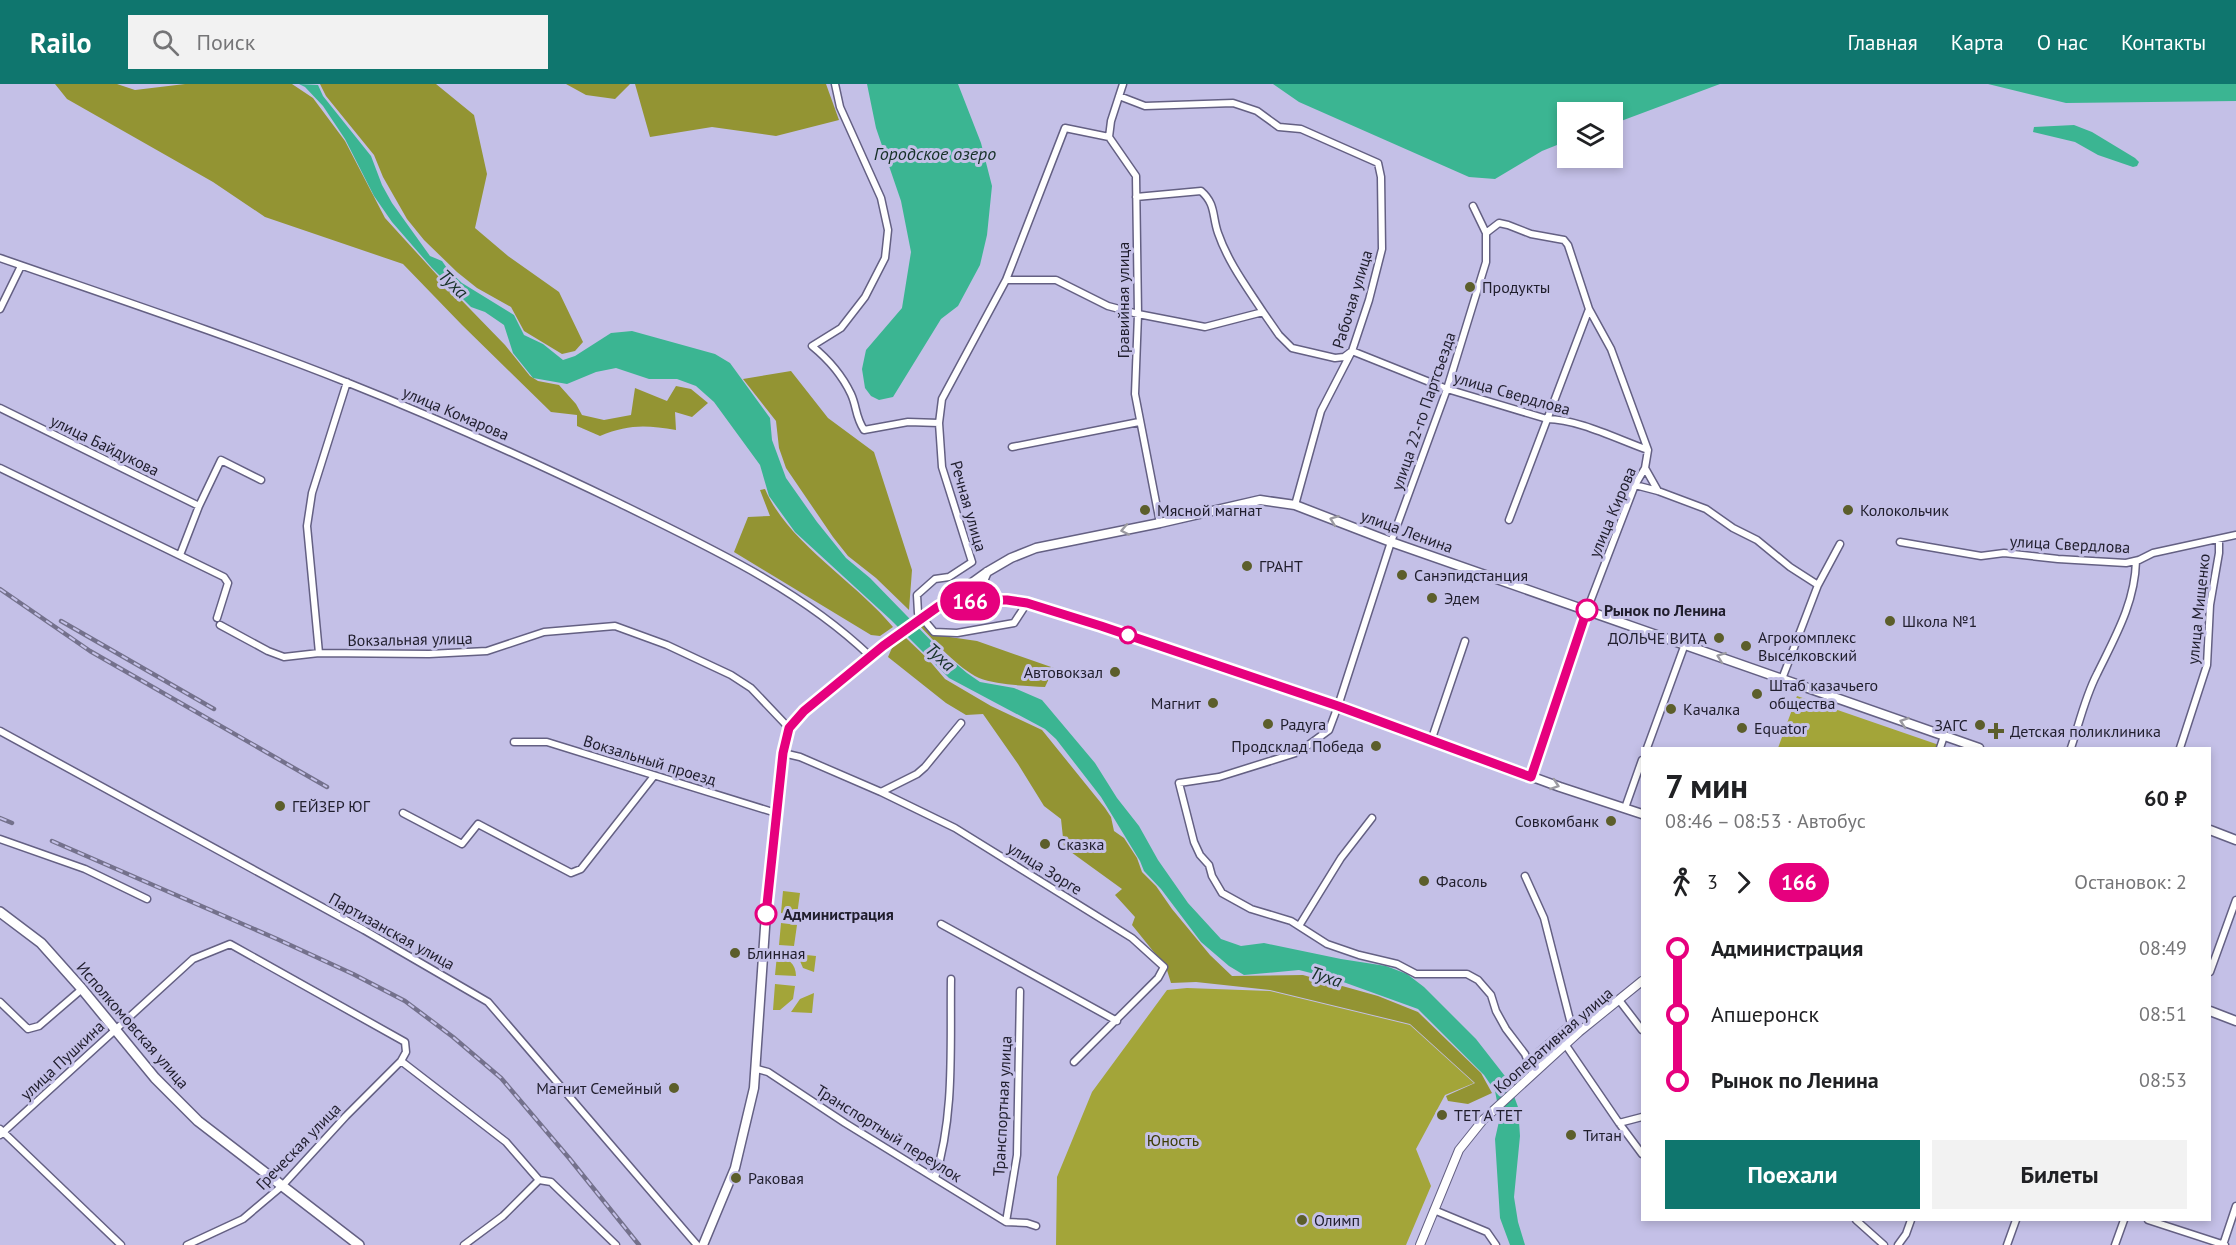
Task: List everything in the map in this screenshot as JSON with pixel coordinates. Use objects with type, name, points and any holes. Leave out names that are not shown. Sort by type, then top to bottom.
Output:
[{"type":"main road","name":"улица Ленина","points":[[789,728],[804,711],[887,642],[987,572],[1011,558],[1035,548],[1260,500],[1295,504],[1391,542],[1976,747]]},
{"type":"main road","points":[[987,572],[981,584],[982,589],[993,600]]},
{"type":"main road","points":[[939,606],[974,600],[1007,600],[1027,603],[1338,706],[1531,777],[1641,814]]},
{"type":"main road","points":[[703,1245],[735,1168],[750,1112],[757,1070],[766,913],[783,753],[789,728]]},
{"type":"main road","points":[[2211,830],[2236,840]]},
{"type":"main road","name":"Исполкомовская улица","points":[[0,912],[41,944],[82,989],[155,1078],[198,1121],[358,1245]]},
{"type":"main road","points":[[2211,1011],[2236,1021]]},
{"type":"street","points":[[835,84],[840,107],[881,198],[888,230],[885,258],[865,297],[841,328],[812,346],[827,358],[850,393],[856,418],[864,430],[908,422],[939,423]]},
{"type":"street","points":[[1109,137],[1111,121],[1123,84]]},
{"type":"street","name":"Рабочая улица","points":[[1119,96],[1145,106],[1233,103],[1257,111],[1279,127],[1301,129],[1378,163],[1381,177],[1382,249],[1369,300],[1352,351],[1321,411],[1295,504]]},
{"type":"street","name":"Речная улица","points":[[1027,603],[1014,623],[957,633],[934,632],[918,613],[917,596],[935,579],[949,578],[972,562],[942,467],[939,423],[942,399],[1006,280],[1065,128],[1109,137]]},
{"type":"street","name":"Гравийная улица","points":[[1109,137],[1136,176],[1138,314],[1135,394],[1160,523]]},
{"type":"street","points":[[1136,197],[1201,191],[1211,199],[1218,233],[1233,266],[1279,335],[1292,348],[1335,358],[1344,357],[1352,351]]},
{"type":"street","name":"улица 22-го Партсъезда","points":[[1299,926],[1291,921],[1251,909],[1222,893],[1212,876],[1209,865],[1200,855],[1194,842],[1179,783],[1219,777],[1299,752],[1329,730],[1391,542],[1447,389],[1486,262],[1486,233],[1473,206]]},
{"type":"street","name":"улица Кирова","points":[[1486,233],[1499,223],[1531,234],[1564,240],[1568,245],[1589,309],[1611,349],[1648,450],[1645,468],[1635,485],[1587,610],[1531,777]]},
{"type":"street","name":"улица Комарова","points":[[0,258],[347,382],[525,457],[707,546],[795,598],[853,640],[870,656]]},
{"type":"street","points":[[0,309],[21,266]]},
{"type":"street","points":[[1006,280],[1056,280],[1108,306],[1205,327],[1263,312]]},
{"type":"street","points":[[1509,520],[1589,309]]},
{"type":"street","name":"улица Свердлова","points":[[1352,351],[1447,389],[1547,419],[1557,419],[1578,425],[1648,450]]},
{"type":"street","points":[[319,653],[307,526],[312,493],[347,382]]},
{"type":"street","name":"улица Байдукова","points":[[0,408],[199,506]]},
{"type":"street","points":[[1012,447],[1139,422]]},
{"type":"street","points":[[180,555],[199,506],[221,460],[261,480]]},
{"type":"street","points":[[0,468],[224,577],[228,583],[217,618]]},
{"type":"street","points":[[1645,468],[1658,490]]},
{"type":"street","points":[[1635,485],[1658,490],[1706,509],[1724,519],[1733,528],[1757,540],[1790,567],[1818,585]]},
{"type":"street","name":"улица Свердлова","points":[[1900,542],[1982,556],[2004,553],[2058,560],[2126,563],[2153,553],[2236,535]]},
{"type":"street","name":"улица Мищенко","points":[[2180,747],[2207,666],[2210,605],[2219,552],[2218,540]]},
{"type":"street","points":[[1782,679],[1818,585],[1840,544]]},
{"type":"street","points":[[2071,747],[2096,676],[2129,606],[2136,579],[2136,561]]},
{"type":"street","name":"Вокзальная улица","points":[[220,625],[284,657],[319,653],[429,654],[487,651],[544,632],[615,626],[667,645],[731,675],[751,688],[789,728]]},
{"type":"street","points":[[1431,741],[1465,640]]},
{"type":"street","points":[[1647,747],[1685,644]]},
{"type":"street","points":[[881,792],[917,774],[961,723]]},
{"type":"street","name":"Партизанская улица","points":[[0,731],[364,930],[488,1002],[697,1245]]},
{"type":"street","points":[[1940,747],[1944,736]]},
{"type":"street","name":"Вокзальный проезд","points":[[514,742],[548,742],[776,813]]},
{"type":"street","name":"улица Зорге","points":[[783,753],[800,757],[881,792],[955,828],[1132,938],[1164,967],[1158,978],[1074,1062]]},
{"type":"street","points":[[1625,808],[1641,763]]},
{"type":"street","points":[[403,813],[462,844],[478,824],[571,873],[581,868],[654,776]]},
{"type":"street","points":[[1372,818],[1341,858],[1299,926],[1327,944],[1397,964],[1416,974],[1467,974],[1478,980],[1491,995],[1496,1011],[1525,1054],[1533,1074]]},
{"type":"street","points":[[0,839],[85,869],[147,899]]},
{"type":"street","points":[[1525,876],[1544,918],[1570,1024],[1539,1052],[1545,1063]]},
{"type":"street","points":[[2211,969],[2236,900]]},
{"type":"street","points":[[941,924],[1117,1021]]},
{"type":"street","name":"улица Пушкина","points":[[1,1133],[193,958],[230,944],[405,1042],[406,1052],[401,1061]]},
{"type":"street","points":[[935,1179],[943,1154],[946,1127],[951,979]]},
{"type":"street","name":"Кооперативная улица","points":[[1420,1245],[1459,1150],[1483,1120],[1565,1044],[1641,982]]},
{"type":"street","points":[[0,1002],[28,1029],[39,1026],[82,989]]},
{"type":"street","name":"Транспортная улица","points":[[1006,1222],[1017,1155],[1020,991]]},
{"type":"street","points":[[1618,1000],[1641,1029]]},
{"type":"street","points":[[1565,1044],[1641,1153]]},
{"type":"street","points":[[401,1061],[506,1142],[539,1179],[551,1182],[616,1245]]},
{"type":"street","name":"Греческая улица","points":[[187,1245],[243,1218],[282,1186],[346,1116],[401,1061]]},
{"type":"street","name":"Транспортный переулок","points":[[757,1070],[768,1072],[1006,1222]]},
{"type":"street","points":[[1619,1123],[1641,1117]]},
{"type":"street","points":[[1,1133],[121,1245]]},
{"type":"street","points":[[464,1245],[503,1216],[539,1179]]},
{"type":"street","points":[[2151,1221],[2223,1245],[2236,1206]]},
{"type":"street","points":[[1434,1210],[1487,1232],[1496,1245]]},
{"type":"street","points":[[1857,1221],[1884,1245]]},
{"type":"street","points":[[1898,1245],[1906,1234],[1911,1221]]},
{"type":"street","points":[[2007,1245],[2016,1221]]},
{"type":"street","points":[[2115,1245],[2124,1221]]},
{"type":"street","points":[[1006,1222],[1036,1226]]},
{"type":"green space","points":[[1797,696],[1939,745],[1938,747],[1778,747]]},
{"type":"green space","points":[[783,891],[800,893],[797,915],[781,913]]},
{"type":"green space","points":[[781,923],[797,925],[794,946],[779,945]]},
{"type":"green space","points":[[797,954],[816,956],[814,972],[803,968]]},
{"type":"green space","points":[[777,955],[791,962],[796,976],[775,975]]},
{"type":"green space","points":[[775,984],[795,986],[793,999],[780,1010],[773,1010]]},
{"type":"green space","name":"Юность","points":[[1187,988],[1270,991],[1410,1025],[1474,1083],[1445,1095],[1416,1149],[1431,1186],[1406,1245],[1056,1245],[1057,1177],[1092,1092],[1167,990]]},
{"type":"green space","points":[[814,993],[812,1013],[791,1012],[800,999]]},
{"type":"shaded area","points":[[55,84],[117,84],[135,90],[185,84],[292,84],[313,98],[345,141],[385,218],[505,345],[530,376],[538,381],[559,385],[576,404],[582,415],[604,420],[631,415],[635,388],[667,401],[676,386],[691,389],[708,403],[692,417],[675,412],[676,430],[638,427],[620,429],[600,436],[577,426],[577,415],[551,412],[403,264],[265,217],[213,182],[67,99]]},
{"type":"shaded area","points":[[320,84],[436,84],[474,115],[487,174],[475,228],[508,256],[559,292],[583,342],[575,351],[562,354],[524,331],[511,307],[477,288],[424,240],[407,219],[383,177],[374,155],[326,96]]},
{"type":"shaded area","points":[[566,84],[630,84],[615,99],[586,95]]},
{"type":"shaded area","points":[[635,84],[826,84],[839,120],[776,136],[712,127],[650,137]]},
{"type":"shaded area","points":[[791,371],[828,418],[874,452],[912,570],[909,610],[876,578],[848,556],[833,537],[786,468],[779,448],[776,421],[743,379]]},
{"type":"shaded area","points":[[765,489],[776,509],[806,545],[878,610],[893,627],[880,636],[871,635],[734,552],[748,517],[770,516],[760,490]]},
{"type":"shaded area","points":[[919,625],[923,625],[936,635],[977,641],[1054,668],[1045,687],[1012,685],[979,678],[939,647]]},
{"type":"shaded area","points":[[906,638],[945,679],[991,706],[1042,730],[1105,808],[1111,817],[1114,831],[1124,838],[1137,858],[1142,872],[1156,886],[1210,955],[1232,976],[1303,975],[1378,996],[1418,1012],[1481,1073],[1492,1093],[1468,1104],[1448,1101],[1446,1096],[1475,1083],[1410,1024],[1270,990],[1196,982],[1171,983],[1166,967],[1132,925],[1135,917],[1115,895],[1122,889],[1064,847],[1061,819],[1044,806],[983,714],[966,715],[946,703],[888,657],[895,641]]},
{"type":"water","name":"Туха","points":[[299,84],[318,85],[323,96],[371,156],[392,203],[430,256],[442,261],[462,283],[514,315],[524,335],[543,344],[563,360],[575,356],[611,333],[632,331],[715,354],[730,363],[770,418],[772,440],[786,478],[846,558],[870,578],[942,652],[967,673],[980,682],[1014,688],[1042,700],[1095,763],[1188,903],[1221,939],[1241,946],[1264,943],[1386,966],[1407,974],[1424,987],[1476,1039],[1508,1080],[1518,1107],[1520,1136],[1514,1197],[1525,1245],[1510,1245],[1500,1218],[1495,1139],[1500,1117],[1495,1091],[1484,1075],[1418,1009],[1335,979],[1299,970],[1244,975],[1229,966],[1201,942],[1161,889],[1144,871],[1101,797],[1056,739],[1045,729],[949,678],[891,620],[795,532],[769,496],[760,465],[714,402],[696,386],[677,379],[649,379],[616,368],[596,372],[567,384],[533,378],[513,353],[504,325],[485,312],[471,307],[432,268],[392,222],[374,196],[345,139],[323,106],[305,87]]},
{"type":"water","name":"Городское озеро","points":[[867,84],[958,84],[981,143],[992,186],[987,235],[980,265],[958,306],[941,319],[893,397],[879,400],[871,396],[865,388],[862,369],[866,350],[902,308],[911,252],[901,201],[876,128]]},
{"type":"water","points":[[1273,84],[1720,84],[1623,120],[1623,102],[1557,102],[1557,145],[1542,151],[1495,179],[1469,177],[1299,102]]},
{"type":"water","points":[[1988,84],[2236,84],[2236,101],[2066,103]]},
{"type":"water","points":[[2074,125],[2092,132],[2135,158],[2139,162],[2137,166],[2133,167],[2098,155],[2075,142],[2033,132],[2034,127]]},
{"type":"railway","points":[[0,589],[90,651],[327,787]]},
{"type":"railway","points":[[61,621],[214,709]]},
{"type":"railway","points":[[0,818],[12,823]]},
{"type":"railway","points":[[52,841],[277,939],[405,1001],[453,1037],[501,1078],[639,1245]]},
{"type":"bus line","name":"166","points":[[766,914],[783,753],[789,728],[804,711],[887,642],[939,606],[974,600],[1007,600],[1027,603],[1338,706],[1531,777],[1587,610]]},
{"type":"place","name":"Продукты","points":[[1470,287]]},
{"type":"place","name":"Мясной магнат","points":[[1145,510]]},
{"type":"place","name":"Колокольчик","points":[[1848,510]]},
{"type":"place","name":"ГРАНТ","points":[[1247,566]]},
{"type":"place","name":"Санэпидстанция","points":[[1402,575]]},
{"type":"place","name":"Эдем","points":[[1432,598]]},
{"type":"place","name":"Рынок по Ленина","points":[[1587,610]]},
{"type":"place","name":"Школа №1","points":[[1890,621]]},
{"type":"place","name":"ДОЛЬЧЕ ВИТА","points":[[1719,638]]},
{"type":"place","name":"Агрокомплекс Выселковский","points":[[1746,646]]},
{"type":"place","name":"Автовокзал","points":[[1115,672]]},
{"type":"place","name":"Штаб казачьего общества","points":[[1757,694]]},
{"type":"place","name":"Магнит","points":[[1213,703]]},
{"type":"place","name":"Качалка","points":[[1671,709]]},
{"type":"place","name":"Радуга","points":[[1268,724]]},
{"type":"place","name":"ЗАГС","points":[[1980,725]]},
{"type":"place","name":"Equator","points":[[1742,728]]},
{"type":"place","name":"Детская поликлиника","points":[[1996,731]]},
{"type":"place","name":"Продсклад Победа","points":[[1376,746]]},
{"type":"place","name":"ГЕЙЗЕР ЮГ","points":[[280,806]]},
{"type":"place","name":"Совкомбанк","points":[[1611,821]]},
{"type":"place","name":"Сказка","points":[[1045,844]]},
{"type":"place","name":"Фасоль","points":[[1424,881]]},
{"type":"place","name":"Администрация","points":[[766,914]]},
{"type":"place","name":"Блинная","points":[[735,953]]},
{"type":"place","name":"Магнит Семейный","points":[[674,1088]]},
{"type":"place","name":"ТЕТ А ТЕТ","points":[[1442,1115]]},
{"type":"place","name":"Титан","points":[[1571,1135]]},
{"type":"place","name":"Раковая","points":[[736,1178]]},
{"type":"place","name":"Олимп","points":[[1302,1220]]}]
